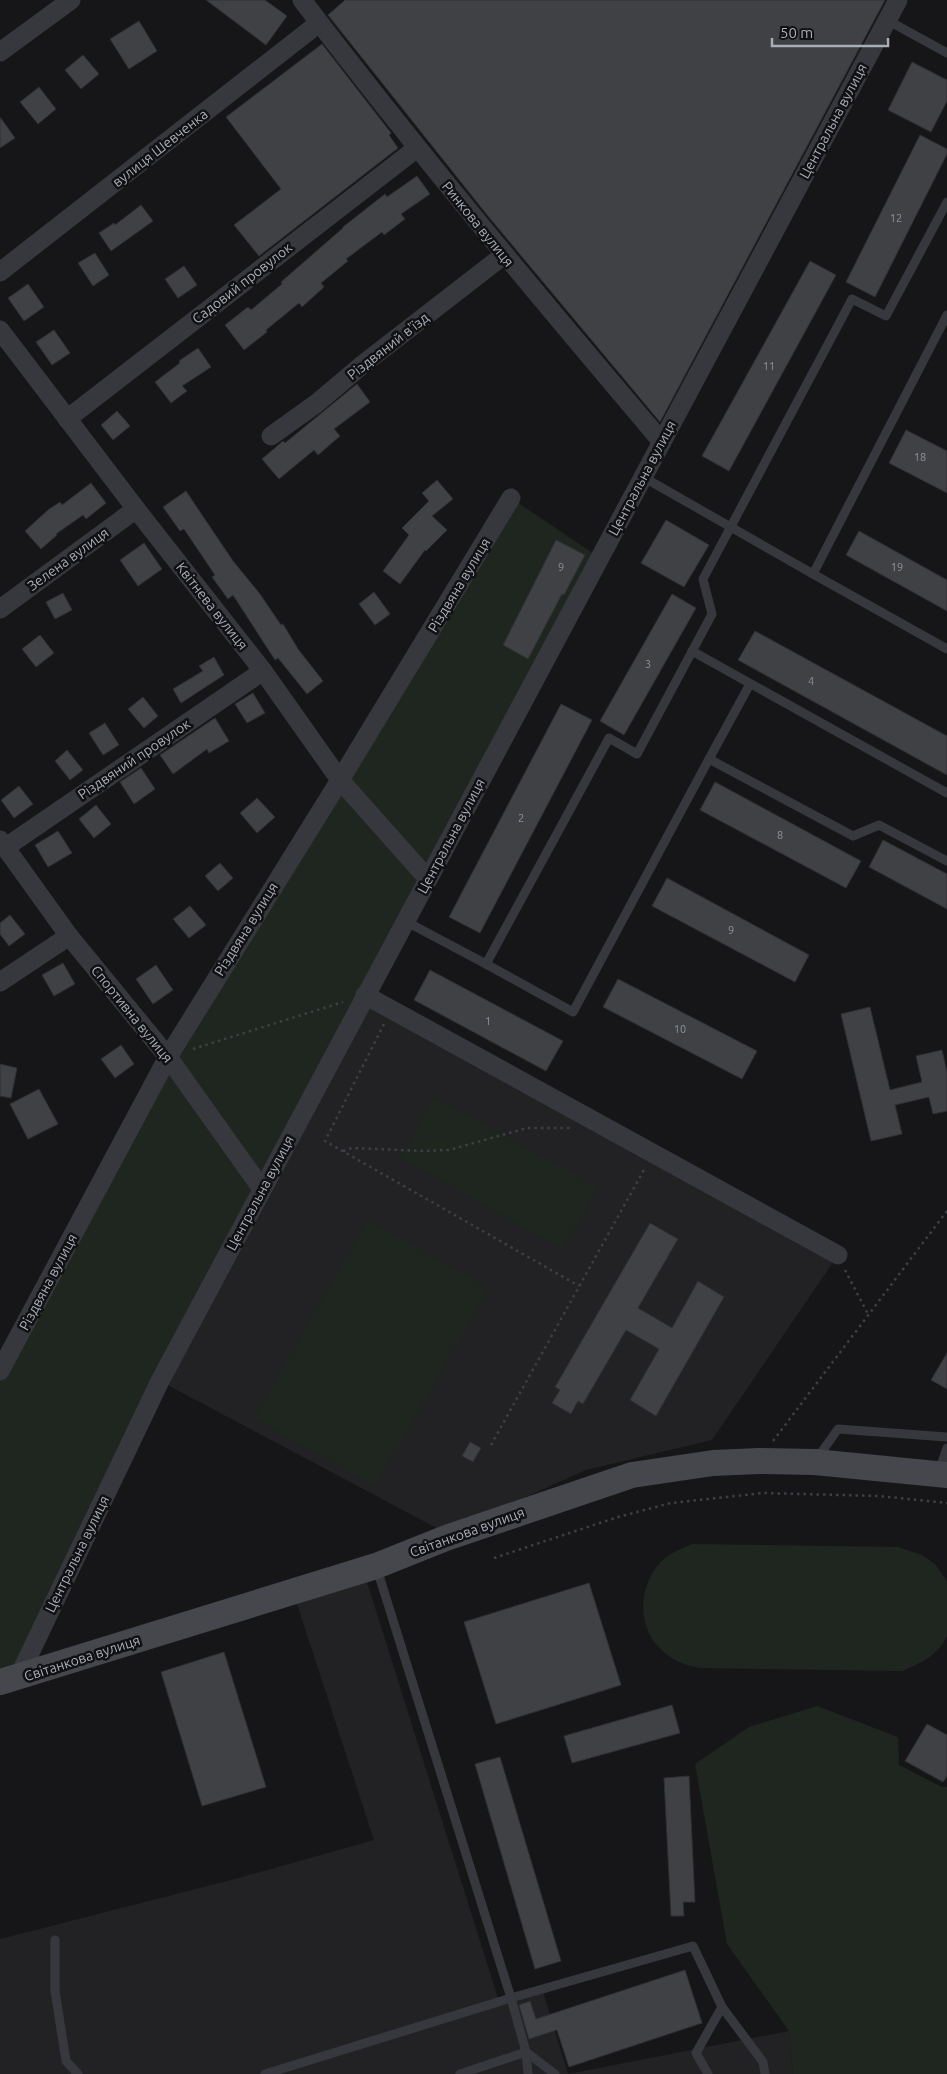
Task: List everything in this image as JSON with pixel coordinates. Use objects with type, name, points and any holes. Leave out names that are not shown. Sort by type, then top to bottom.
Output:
[{"type":"street","points":[[0,52],[72,0]]},
{"type":"street","name":"Ринкова вулиця","points":[[302,0],[416,148],[504,256],[662,442]]},
{"type":"street","name":"Центральна вулиця","points":[[9,1680],[160,1381],[898,0]]},
{"type":"street","name":"вулиця Шевченка","points":[[0,272],[319,23]]},
{"type":"street","name":"Садовий провулок","points":[[67,419],[416,148]]},
{"type":"street","name":"Різдвяний в'їзд","points":[[270,436],[317,403],[362,365],[504,256]]},
{"type":"street","name":"Квітнева вулиця","points":[[0,330],[136,510],[263,671],[340,780],[428,879]]},
{"type":"street","name":"Різдвяна вулиця","points":[[0,1371],[168,1057],[340,780],[511,498]]},
{"type":"street","name":"Зелена вулиця","points":[[0,609],[136,510]]},
{"type":"street","name":"Різдвяний провулок","points":[[3,844],[263,671]]},
{"type":"street","name":"Спортивна вулиця","points":[[3,844],[68,936],[168,1057],[262,1189]]},
{"type":"street","points":[[0,982],[68,936]]},
{"type":"street","points":[[365,995],[838,1255]]},
{"type":"street","name":"Світанкова вулиця","points":[[9,1680],[376,1566],[446,1538],[632,1475],[713,1463],[759,1460],[815,1462],[942,1474]]},
{"type":"lane","points":[[887,20],[947,53]]},
{"type":"lane","points":[[486,964],[609,738],[637,754],[712,614],[703,579],[852,299],[886,316],[946,206]]},
{"type":"lane","points":[[813,574],[947,315]]},
{"type":"lane","points":[[643,477],[947,649]]},
{"type":"lane","points":[[692,651],[947,793]]},
{"type":"lane","points":[[405,921],[573,1012],[750,684]]},
{"type":"lane","points":[[709,759],[853,836],[879,825],[947,861]]},
{"type":"lane","points":[[815,1462],[838,1429],[947,1437]]},
{"type":"lane","points":[[942,1474],[947,1448]]},
{"type":"lane","points":[[376,1566],[511,1998],[526,2052],[528,2074]]},
{"type":"lane","points":[[55,1940],[55,1991],[66,2061],[78,2074]]},
{"type":"lane","points":[[265,2074],[511,1998],[693,1946],[722,2008],[763,2062],[765,2074]]},
{"type":"lane","points":[[708,2074],[696,2054],[722,2008]]},
{"type":"lane","points":[[460,2074],[526,2052]]},
{"type":"lane","points":[[526,2052],[555,2074]]},
{"type":"path","points":[[168,1057],[365,995]]},
{"type":"path","points":[[392,1009],[325,1141],[579,1286]]},
{"type":"path","points":[[343,1151],[352,1148],[424,1151],[449,1150],[527,1128],[572,1128]]},
{"type":"path","points":[[491,1445],[653,1154]]},
{"type":"path","points":[[759,1460],[947,1211]]},
{"type":"path","points":[[838,1255],[868,1315]]},
{"type":"path","points":[[494,1558],[618,1517],[671,1503],[763,1493],[879,1496],[947,1503]]},
{"type":"shaded area","points":[[511,498],[600,558],[428,879],[18,1675],[0,1679],[0,1371],[168,1057]]},
{"type":"shaded area","points":[[365,995],[838,1255],[712,1440],[586,1470],[446,1533],[160,1381]]},
{"type":"shaded area","points":[[434,1096],[598,1187],[563,1249],[400,1158]]},
{"type":"shaded area","points":[[368,1219],[489,1288],[375,1487],[254,1418]]},
{"type":"shaded area","points":[[692,1544],[898,1547],[922,1555],[935,1564],[947,1581],[947,1636],[934,1654],[902,1671],[700,1668],[681,1663],[669,1656],[655,1643],[648,1632],[643,1606],[649,1580],[656,1568],[668,1556]]},
{"type":"shaded area","points":[[366,1579],[498,1998],[541,1985],[568,2074],[0,2074],[0,1939],[235,1879],[374,1840],[295,1598]]},
{"type":"shaded area","points":[[817,1706],[898,1737],[899,1765],[942,1787],[947,1787],[947,2074],[793,2074],[789,2031],[727,1944],[695,1764],[749,1727]]},
{"type":"shaded area","points":[[789,2031],[793,2074],[568,2074]]},
{"type":"building","points":[[206,0],[265,0],[287,16],[266,45]]},
{"type":"building","points":[[345,0],[885,0],[660,422],[488,216],[328,15]]},
{"type":"building","points":[[139,21],[157,51],[129,69],[110,39]]},
{"type":"building","points":[[322,44],[391,133],[389,135],[398,148],[259,256],[234,225],[281,189],[226,117]]},
{"type":"building","points":[[83,55],[99,74],[81,89],[65,70]]},
{"type":"building","points":[[912,62],[947,80],[947,101],[931,132],[888,110]]},
{"type":"building","points":[[39,87],[56,109],[38,124],[20,102]]},
{"type":"building","points":[[0,117],[15,138],[0,148]]},
{"type":"building","points":[[920,135],[947,149],[947,154],[875,297],[846,282]]},
{"type":"building","points":[[417,176],[430,194],[401,214],[405,219],[384,235],[382,232],[346,259],[348,261],[321,283],[324,287],[302,307],[299,303],[244,350],[225,325],[248,307],[251,310],[343,227],[385,194],[387,197]]},
{"type":"building","points":[[141,205],[153,221],[111,251],[99,233],[114,223],[115,225]]},
{"type":"building","points":[[95,253],[109,275],[93,286],[78,263]]},
{"type":"building","points":[[810,261],[836,275],[729,471],[702,456]]},
{"type":"building","points":[[184,266],[197,285],[178,298],[165,279]]},
{"type":"building","points":[[28,284],[44,307],[24,321],[8,298]]},
{"type":"building","points":[[54,330],[70,353],[52,365],[36,342]]},
{"type":"building","points":[[198,348],[211,367],[182,386],[187,391],[171,403],[155,382],[180,363],[179,361]]},
{"type":"building","points":[[357,384],[370,402],[334,429],[340,436],[318,455],[314,450],[279,479],[262,459],[283,441],[285,443]]},
{"type":"building","points":[[117,411],[130,426],[113,440],[101,425]]},
{"type":"building","points":[[906,430],[947,451],[947,493],[889,463]]},
{"type":"building","points":[[437,480],[453,499],[432,516],[447,530],[425,550],[400,584],[383,571],[409,535],[402,528],[429,501],[422,493]]},
{"type":"building","points":[[91,483],[106,503],[86,519],[83,515],[56,534],[41,549],[25,531],[48,510],[60,502],[62,505]]},
{"type":"building","points":[[186,491],[233,561],[260,594],[281,625],[283,624],[298,649],[323,681],[307,694],[278,658],[275,660],[233,595],[228,599],[212,577],[215,575],[184,529],[180,531],[163,507]]},
{"type":"building","points":[[666,520],[709,545],[684,587],[641,563]]},
{"type":"building","points":[[859,531],[947,580],[947,611],[846,555]]},
{"type":"building","points":[[556,540],[585,555],[528,659],[503,645]]},
{"type":"building","points":[[144,543],[162,569],[138,586],[120,560]]},
{"type":"building","points":[[374,592],[390,614],[375,625],[359,604]]},
{"type":"building","points":[[63,593],[72,610],[55,619],[46,602]]},
{"type":"building","points":[[672,594],[696,608],[624,735],[600,721]]},
{"type":"building","points":[[755,631],[947,736],[947,775],[738,660]]},
{"type":"building","points":[[40,635],[54,653],[36,667],[22,649]]},
{"type":"building","points":[[214,657],[224,675],[181,703],[173,689],[203,671],[199,666]]},
{"type":"building","points":[[253,693],[265,713],[247,723],[235,704]]},
{"type":"building","points":[[143,697],[158,716],[144,728],[128,709]]},
{"type":"building","points":[[561,704],[592,720],[480,933],[449,917]]},
{"type":"building","points":[[215,718],[229,741],[209,753],[207,749],[173,774],[160,755]]},
{"type":"building","points":[[105,723],[119,745],[103,755],[89,733]]},
{"type":"building","points":[[67,750],[83,770],[70,780],[55,761]]},
{"type":"building","points":[[141,768],[155,789],[134,804],[120,782]]},
{"type":"building","points":[[715,782],[861,861],[846,888],[700,810]]},
{"type":"building","points":[[19,786],[33,804],[14,818],[1,800]]},
{"type":"building","points":[[257,798],[275,817],[257,833],[240,813]]},
{"type":"building","points":[[96,805],[111,824],[94,838],[79,819]]},
{"type":"building","points":[[58,831],[72,853],[48,867],[35,845]]},
{"type":"building","points":[[883,840],[947,874],[947,909],[869,867]]},
{"type":"building","points":[[220,863],[233,878],[218,891],[205,876]]},
{"type":"building","points":[[667,878],[809,955],[795,982],[652,906]]},
{"type":"building","points":[[190,906],[206,925],[189,938],[173,919]]},
{"type":"building","points":[[10,915],[25,934],[9,946],[0,934],[0,923]]},
{"type":"building","points":[[63,963],[75,984],[54,996],[42,975]]},
{"type":"building","points":[[156,965],[173,990],[153,1004],[136,979]]},
{"type":"building","points":[[430,970],[563,1041],[546,1071],[414,1000]]},
{"type":"building","points":[[618,979],[757,1051],[742,1079],[603,1007]]},
{"type":"building","points":[[870,1007],[890,1090],[922,1082],[916,1056],[942,1050],[947,1072],[947,1111],[933,1114],[929,1097],[895,1105],[902,1134],[871,1141],[841,1014]]},
{"type":"building","points":[[121,1045],[134,1064],[115,1078],[101,1059]]},
{"type":"building","points":[[0,1064],[17,1068],[11,1098],[0,1096]]},
{"type":"building","points":[[39,1089],[58,1124],[28,1139],[10,1104]]},
{"type":"building","points":[[650,1223],[678,1239],[638,1308],[672,1328],[698,1281],[724,1297],[656,1416],[630,1400],[659,1349],[626,1330],[583,1404],[578,1401],[571,1414],[552,1403],[560,1390],[555,1387]]},
{"type":"building","points":[[947,1353],[947,1389],[931,1380]]},
{"type":"building","points":[[470,1442],[481,1448],[473,1462],[462,1456]]},
{"type":"building","points":[[589,1583],[621,1685],[496,1724],[464,1622]]},
{"type":"building","points":[[224,1652],[266,1787],[202,1806],[161,1672]]},
{"type":"building","points":[[672,1705],[680,1733],[572,1763],[564,1736]]},
{"type":"building","points":[[927,1724],[947,1735],[947,1776],[943,1782],[905,1761]]},
{"type":"building","points":[[500,1757],[561,1961],[535,1969],[475,1764]]},
{"type":"building","points":[[689,1776],[695,1902],[683,1902],[684,1916],[671,1916],[664,1778]]},
{"type":"building","points":[[685,1970],[702,2023],[569,2067],[557,2030],[529,2039],[519,2005],[530,2001],[536,2019]]}]
